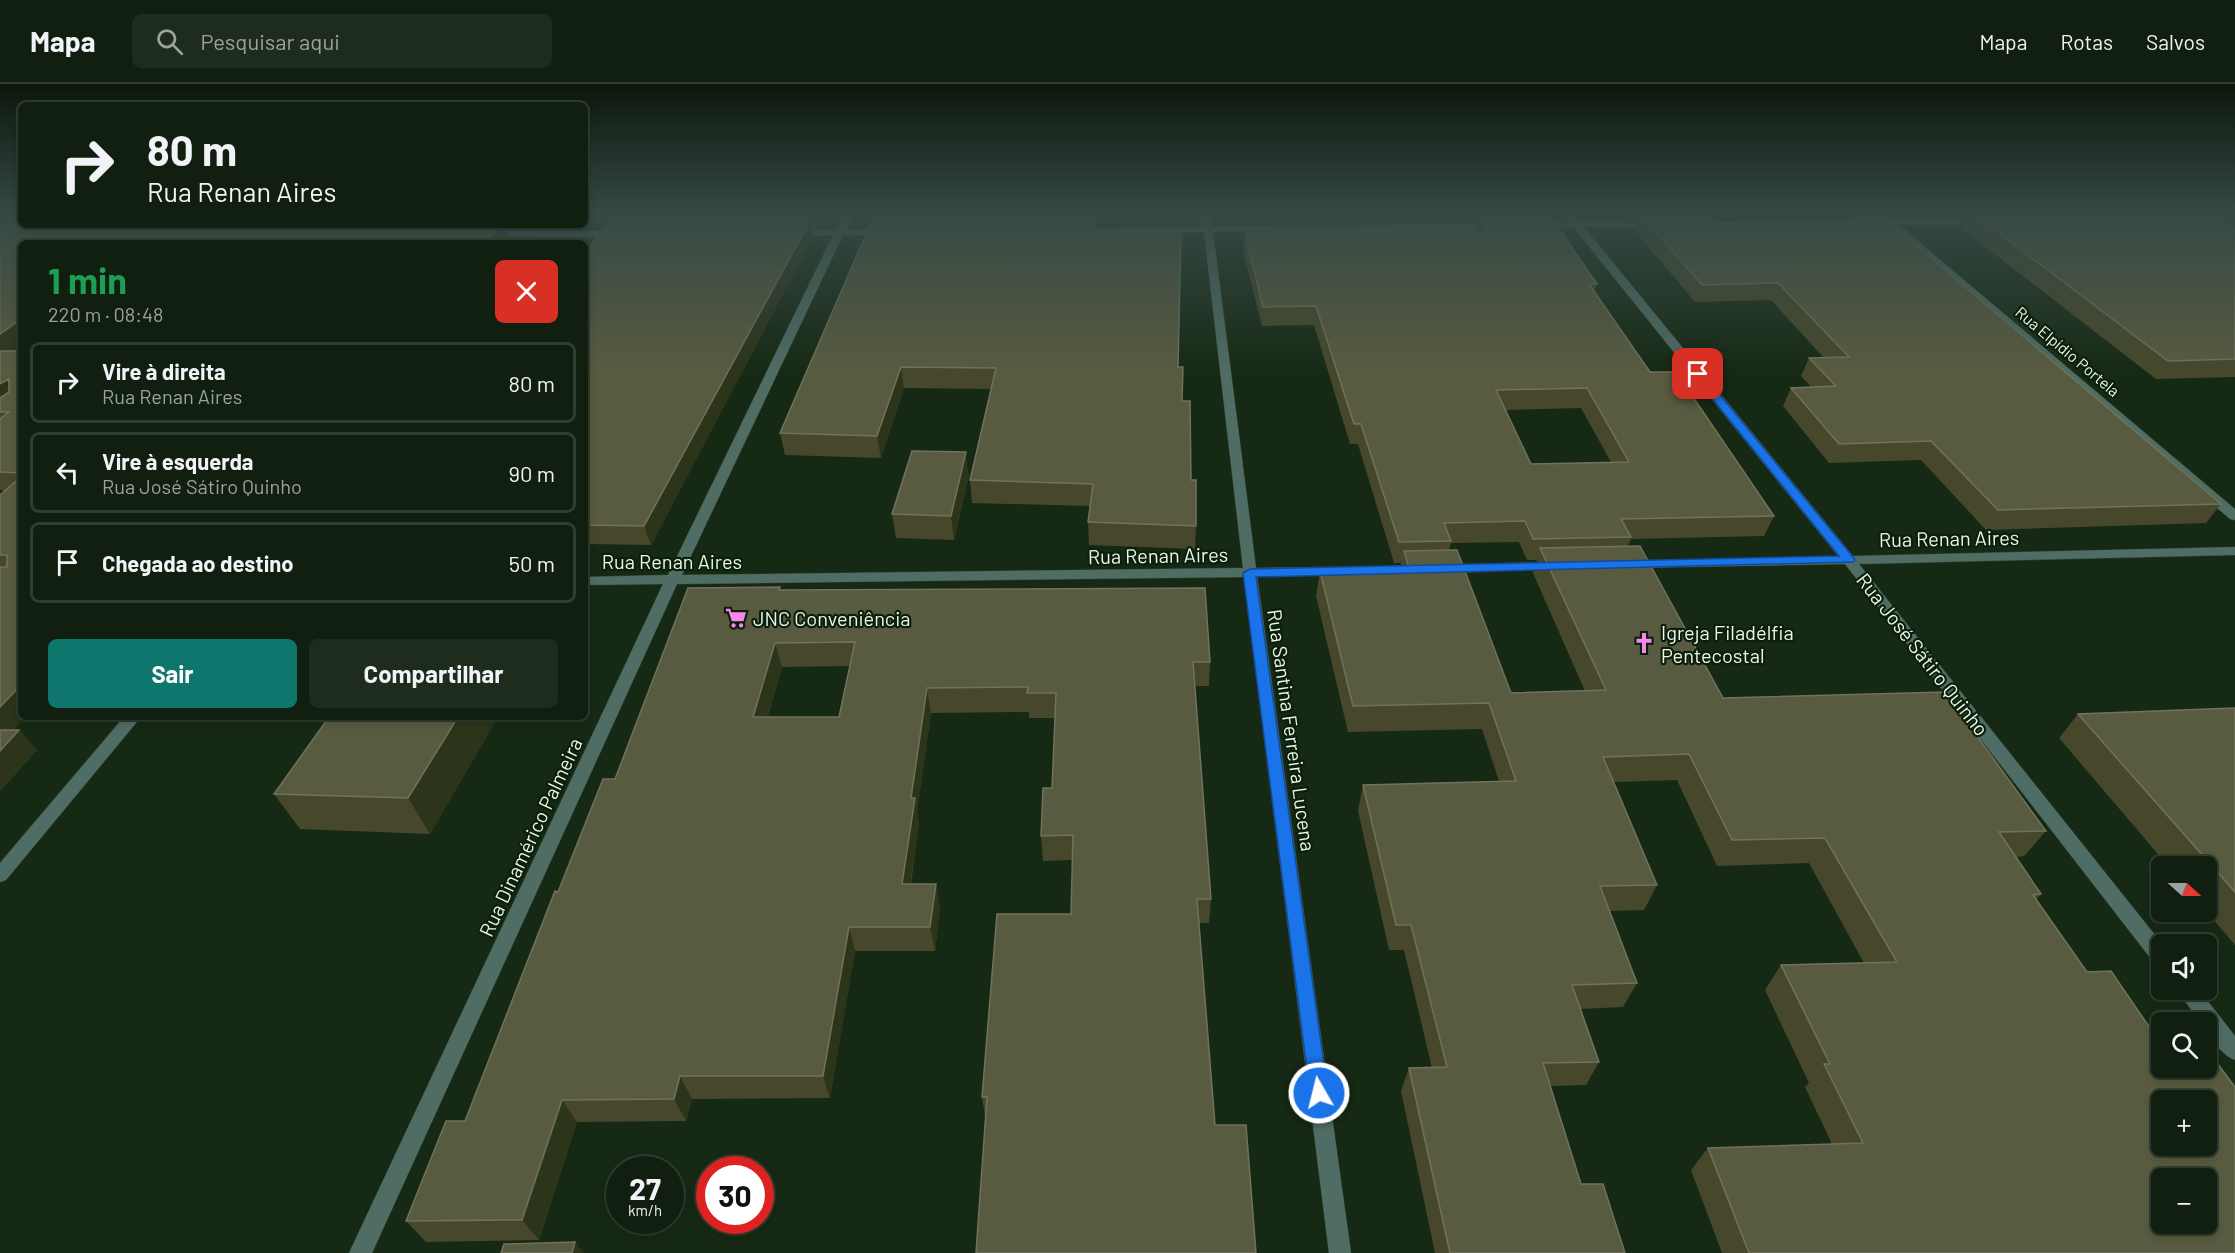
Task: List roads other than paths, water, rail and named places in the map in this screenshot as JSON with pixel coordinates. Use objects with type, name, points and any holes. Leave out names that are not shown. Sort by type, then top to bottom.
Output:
[{"type":"street","name":"Rua Dinamérico Palmeira","points":[[360,1253],[672,581],[823,268]]},
{"type":"street","name":"Rua Santina Ferreira Lucena","points":[[1213,268],[1250,573],[1340,1253]]},
{"type":"street","name":"Rua José Sátiro Quinho","points":[[1612,268],[1849,560],[2151,944]]},
{"type":"street","name":"Rua Elpídio Portela","points":[[1943,268],[2235,516]]},
{"type":"street","name":"Rua Renan Aires","points":[[1621,565],[2235,551]]},
{"type":"street","points":[[1429,569],[1573,566]]},
{"type":"street","name":"Rua Renan Aires","points":[[588,581],[1357,571]]},
{"type":"street","points":[[0,875],[130,720]]},
{"type":"street","points":[[2195,1000],[2235,1051]]},
{"type":"place","name":"JNC Conveniência","points":[[736,618]]},
{"type":"place","name":"Igreja Filadélfia Pentecostal","points":[[1644,643]]}]
